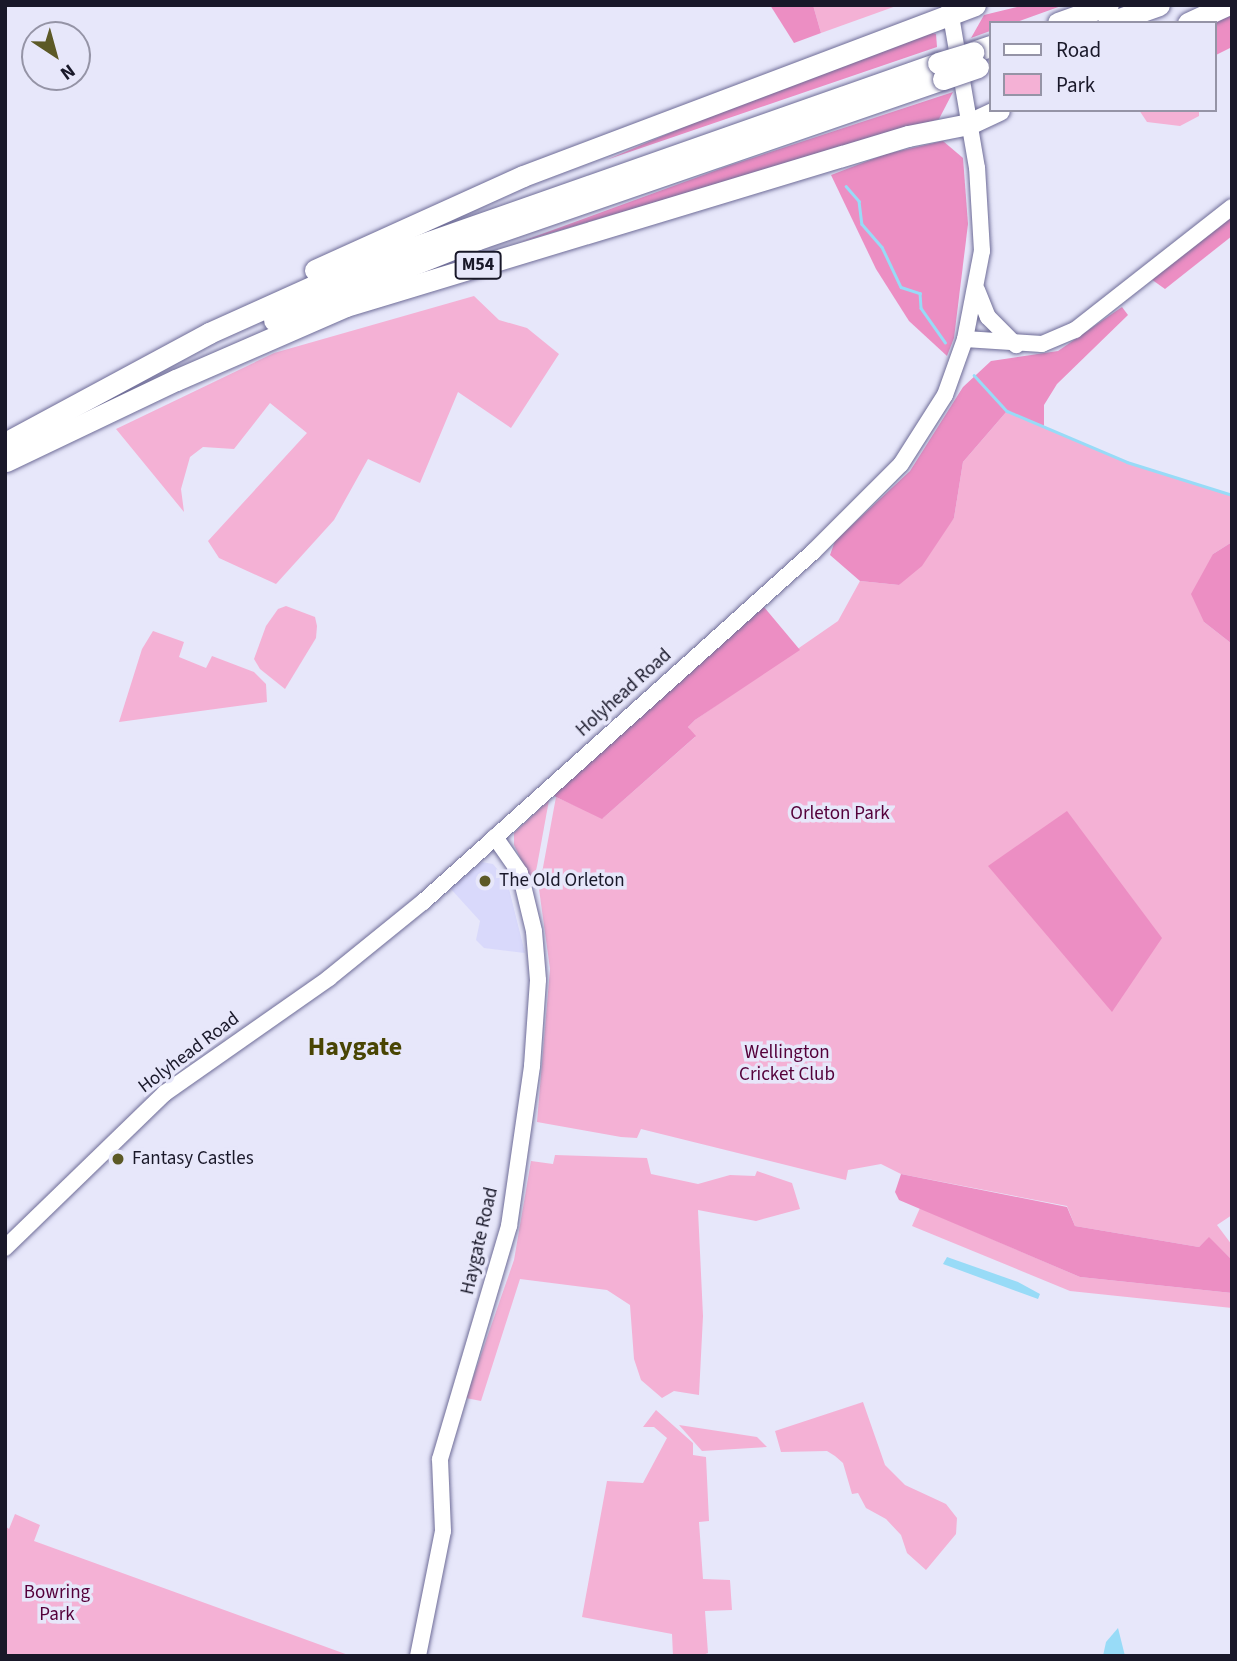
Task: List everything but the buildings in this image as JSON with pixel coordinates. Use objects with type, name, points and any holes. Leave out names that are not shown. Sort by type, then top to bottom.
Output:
[{"type":"highway","points":[[949,8],[975,5]]},
{"type":"highway","points":[[1064,21],[1108,5]]},
{"type":"highway","points":[[1114,21],[1159,5]]},
{"type":"highway","points":[[1192,21],[1227,5]]},
{"type":"highway","name":"M54","points":[[209,333],[279,287],[404,226],[949,8]]},
{"type":"highway","name":"M54","points":[[5,443],[209,333],[362,265],[983,57]]},
{"type":"highway","name":"M54","points":[[6,461],[149,381],[334,293],[941,71]]},
{"type":"highway","points":[[970,124],[995,112]]},
{"type":"highway","name":"M54","points":[[6,461],[176,380],[346,306],[908,136],[970,124]]},
{"type":"main road","name":"Holyhead Road","points":[[5,1248],[165,1093],[373,945],[495,837],[869,500],[929,424],[965,339],[977,289],[981,205],[970,124],[949,8]]},
{"type":"main road","points":[[965,339],[1016,345],[1042,344],[1075,330],[1232,207]]},
{"type":"main road","points":[[977,289],[988,317],[1016,345]]},
{"type":"main road","name":"Haygate Road","points":[[418,1656],[443,1531],[440,1459],[509,1226],[532,1066],[538,979],[534,931],[520,873],[495,837]]},
{"type":"shaded area","points":[[770,5],[813,5],[821,33],[794,43]]},
{"type":"shaded area","points":[[1025,5],[1064,5],[1020,21],[988,21],[988,32],[971,38],[984,15]]},
{"type":"shaded area","points":[[1232,14],[1232,47],[1216,55],[1216,22]]},
{"type":"shaded area","points":[[928,32],[936,34],[937,47],[606,160],[764,93]]},
{"type":"shaded area","points":[[953,92],[939,119],[520,242],[728,166]]},
{"type":"shaded area","points":[[943,141],[963,158],[968,224],[954,338],[947,356],[909,321],[876,269],[831,175],[886,154]]},
{"type":"shaded area","points":[[1232,214],[1232,236],[1165,289],[1151,279]]},
{"type":"shaded area","points":[[1122,307],[1128,315],[1057,384],[1044,405],[1044,426],[1007,411],[963,462],[954,518],[922,566],[899,585],[860,581],[830,555],[835,541],[910,471],[963,387],[991,361],[1058,351]]},
{"type":"shaded area","points":[[1232,542],[1232,644],[1204,622],[1191,594],[1213,554]]},
{"type":"shaded area","points":[[764,607],[800,650],[695,720],[688,727],[696,736],[602,819],[552,795]]},
{"type":"shaded area","points":[[1067,811],[1162,938],[1112,1012],[988,866]]},
{"type":"shaded area","points":[[482,862],[493,864],[507,881],[525,953],[484,948],[476,940],[480,921],[450,888]]},
{"type":"shaded area","points":[[901,1174],[1067,1207],[1075,1226],[1199,1247],[1209,1237],[1232,1260],[1232,1293],[1080,1277],[899,1200],[895,1192]]},
{"type":"shaded area","points":[[947,1257],[1018,1282],[1040,1294],[1038,1299],[943,1264]]},
{"type":"shaded area","points":[[1118,1628],[1125,1656],[1103,1656],[1106,1642]]},
{"type":"green space","points":[[813,5],[899,5],[821,33]]},
{"type":"green space","points":[[1140,112],[1199,112],[1199,116],[1180,126],[1147,122]]},
{"type":"green space","points":[[474,296],[499,320],[527,328],[559,354],[511,428],[458,392],[420,483],[368,459],[334,520],[276,584],[219,558],[208,541],[307,433],[270,403],[234,449],[203,447],[190,457],[181,489],[184,512],[116,429],[274,353]]},
{"type":"green space","name":"Orleton Park","points":[[1007,411],[1127,462],[1232,495],[1232,542],[1213,554],[1204,622],[1232,644],[1232,1215],[1217,1225],[1232,1245],[1232,1260],[1209,1238],[1199,1247],[1075,1226],[1067,1206],[901,1174],[881,1164],[848,1170],[846,1180],[641,1129],[637,1138],[621,1137],[537,1122],[550,969],[539,889],[556,797],[603,818],[695,737],[688,727],[695,720],[838,621],[860,581],[899,585],[954,518],[963,462]]},
{"type":"green space","points":[[286,606],[315,617],[317,626],[316,638],[285,689],[260,669],[254,659],[266,626],[278,609]]},
{"type":"green space","points":[[153,631],[184,642],[179,657],[206,668],[212,656],[254,672],[266,684],[267,702],[119,722],[142,649]]},
{"type":"green space","points":[[549,800],[533,884],[514,845],[514,833]]},
{"type":"green space","points":[[555,1155],[647,1158],[651,1174],[698,1184],[730,1175],[755,1176],[757,1171],[792,1183],[800,1209],[756,1221],[698,1210],[703,1316],[699,1395],[674,1391],[662,1398],[641,1380],[634,1359],[630,1305],[607,1290],[520,1279],[481,1401],[466,1398],[514,1260],[531,1161],[553,1164]]},
{"type":"green space","points":[[920,1208],[1080,1277],[1232,1293],[1232,1308],[1070,1291],[912,1226]]},
{"type":"green space","points":[[863,1402],[885,1465],[905,1485],[946,1504],[957,1518],[956,1534],[926,1570],[907,1553],[901,1535],[886,1519],[866,1508],[858,1493],[852,1494],[843,1463],[835,1456],[827,1451],[781,1452],[775,1431]]},
{"type":"green space","points":[[656,1410],[693,1443],[693,1455],[706,1457],[709,1521],[699,1522],[703,1579],[730,1580],[732,1610],[705,1611],[708,1653],[700,1656],[673,1656],[672,1634],[582,1617],[607,1481],[643,1483],[667,1438],[654,1427],[643,1427]]},
{"type":"green space","points":[[679,1425],[757,1437],[767,1447],[702,1451]]},
{"type":"green space","name":"Bowring Park","points":[[15,1514],[40,1525],[34,1541],[351,1656],[5,1656],[5,1526],[9,1529]]},
{"type":"waterway","points":[[846,186],[859,201],[862,224],[882,247],[901,287],[920,293],[921,308],[945,342]]},
{"type":"waterway","points":[[974,375],[1007,411],[1127,462],[1232,495]]},
{"type":"place","name":"The Old Orleton","points":[[485,881]]},
{"type":"place","name":"Fantasy Castles","points":[[118,1159]]},
{"type":"district","name":"Haygate","points":[[355,1047]]},
{"type":"park label","name":"Wellington Cricket Club","points":[[787,1064]]}]
